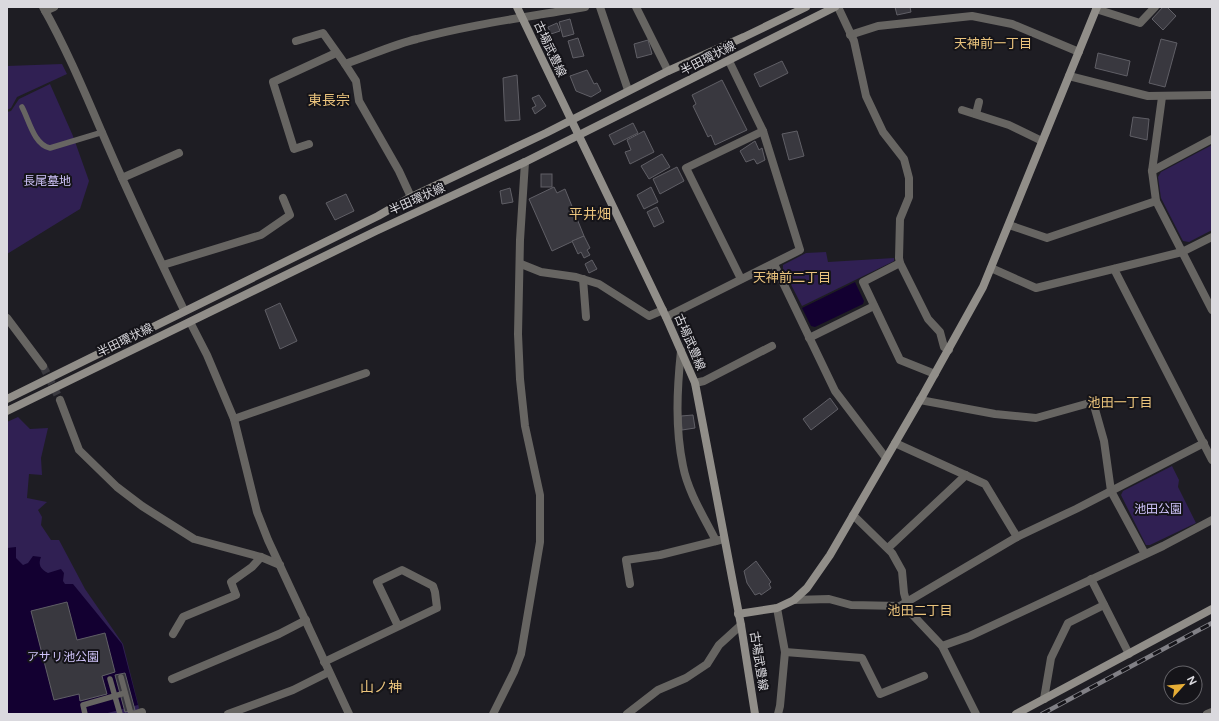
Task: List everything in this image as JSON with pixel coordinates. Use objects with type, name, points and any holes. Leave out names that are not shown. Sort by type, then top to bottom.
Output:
[{"type":"main road","name":"古場武豊線","points":[[517,7],[665,313],[695,383],[720,540],[738,614],[755,714]]},
{"type":"main road","name":"半田環状線","points":[[7,411],[376,231],[579,136],[836,7]]},
{"type":"main road","name":"半田環状線","points":[[7,399],[184,310],[378,216],[411,197],[571,120],[668,70],[744,37],[803,8]]},
{"type":"main road","points":[[738,614],[777,608],[794,600],[807,588],[815,577],[853,515],[949,350],[983,287],[1097,8]]},
{"type":"main road","points":[[1016,714],[1212,609]]},
{"type":"street","points":[[54,7],[44,9],[103,132],[122,178],[184,310]]},
{"type":"street","points":[[345,64],[416,39],[509,18],[522,18],[585,7]]},
{"type":"street","points":[[600,7],[628,90]]},
{"type":"street","points":[[636,7],[668,70]]},
{"type":"street","points":[[836,7],[856,49],[866,96],[883,132],[904,159],[909,178],[909,197],[900,218],[900,263],[928,319],[940,332],[944,346],[949,350]]},
{"type":"street","points":[[1097,8],[1140,23],[1155,7]]},
{"type":"street","points":[[850,35],[878,26],[972,16],[1012,24],[1079,52]]},
{"type":"street","points":[[296,41],[324,33],[356,81],[359,101],[399,171],[411,197]]},
{"type":"street","points":[[309,144],[294,149],[273,82],[336,53]]},
{"type":"street","points":[[521,264],[541,272],[583,279],[608,288],[649,316],[665,313],[774,264],[800,250],[763,131],[729,61]]},
{"type":"street","points":[[1070,76],[1148,96],[1162,97],[1212,95]]},
{"type":"street","points":[[1162,97],[1152,171],[1156,201],[1212,310]]},
{"type":"street","points":[[976,114],[979,102]]},
{"type":"street","points":[[962,110],[1009,125],[1042,141]]},
{"type":"street","points":[[741,279],[686,168],[763,131]]},
{"type":"street","points":[[1152,171],[1212,139]]},
{"type":"street","points":[[122,178],[179,152]]},
{"type":"street","points":[[493,714],[514,672],[521,654],[532,598],[540,534],[540,495],[525,426],[520,379],[518,334],[521,264],[520,240],[525,162]]},
{"type":"street","points":[[163,265],[261,235],[290,216],[283,198]]},
{"type":"street","points":[[1009,226],[1047,238],[1156,201]]},
{"type":"street","points":[[991,268],[1036,288],[1182,252],[1212,237]]},
{"type":"street","points":[[900,263],[863,282],[900,360],[935,374]]},
{"type":"street","points":[[774,264],[835,391],[886,458]]},
{"type":"street","points":[[1114,269],[1212,460]]},
{"type":"street","points":[[583,279],[586,317]]},
{"type":"street","points":[[809,338],[874,306]]},
{"type":"street","points":[[7,318],[43,366]]},
{"type":"street","points":[[190,322],[207,355],[234,419],[257,512],[348,714]]},
{"type":"street","points":[[695,383],[704,381],[772,346]]},
{"type":"street","points":[[630,584],[626,560],[660,555],[720,540],[690,488],[683,466],[677,407],[681,351]]},
{"type":"street","points":[[234,419],[366,373]]},
{"type":"street","points":[[60,400],[79,450],[117,487],[158,517],[194,539],[261,557],[280,565]]},
{"type":"street","points":[[920,400],[1003,415],[1036,418],[1093,402],[1104,441],[1111,491],[1145,554]]},
{"type":"street","points":[[895,443],[985,484],[1017,537]]},
{"type":"street","points":[[794,600],[829,599],[851,605],[900,606],[1017,537],[1204,443]]},
{"type":"street","points":[[888,548],[966,475]]},
{"type":"street","points":[[853,515],[888,548],[902,571],[904,593],[909,612],[942,646],[976,714]]},
{"type":"street","points":[[942,646],[970,636],[1145,554],[1212,520]]},
{"type":"street","points":[[173,634],[183,617],[236,595],[231,582],[252,567],[261,557]]},
{"type":"street","points":[[324,662],[437,608],[436,592],[433,586],[402,570],[377,582],[398,626]]},
{"type":"street","points":[[1091,579],[1129,654]]},
{"type":"street","points":[[1044,699],[1051,658],[1068,623],[1104,605]]},
{"type":"street","points":[[777,608],[785,652],[778,714]]},
{"type":"street","points":[[172,679],[279,634],[306,620]]},
{"type":"street","points":[[627,714],[658,690],[686,678],[707,664],[719,645],[740,625]]},
{"type":"street","points":[[785,652],[862,658],[880,694],[924,676]]},
{"type":"street","points":[[228,714],[293,690],[328,672]]},
{"type":"street","points":[[136,714],[142,712],[142,714]]},
{"type":"street","points":[[1207,714],[1212,712]]},
{"type":"lane","points":[[22,107],[37,138],[46,147],[50,148],[103,132]]},
{"type":"lane","points":[[121,677],[131,714]]},
{"type":"lane","points":[[110,679],[120,714]]},
{"type":"lane","points":[[86,714],[83,705],[125,693]]},
{"type":"green space","points":[[62,64],[67,74],[17,97],[11,108],[7,110],[7,66]]},
{"type":"green space","name":"長尾墓地","points":[[50,84],[73,136],[89,181],[80,209],[7,254],[7,112],[11,111],[19,99]]},
{"type":"green space","points":[[1212,145],[1212,230],[1189,242],[1183,241],[1161,198],[1158,177],[1161,172]]},
{"type":"green space","points":[[826,252],[828,262],[894,258],[894,261],[802,306],[783,269],[783,265],[806,253]]},
{"type":"green space","name":"アサリ池公園","points":[[18,417],[30,429],[48,428],[41,458],[42,475],[29,474],[27,498],[47,502],[38,510],[42,517],[41,525],[51,540],[59,540],[85,589],[123,644],[139,708],[138,710],[125,714],[7,714],[7,422]]},
{"type":"green space","name":"池田公園","points":[[1172,466],[1179,480],[1178,487],[1196,523],[1150,545],[1146,545],[1121,495],[1123,491]]},
{"type":"shaded area","points":[[855,282],[864,301],[863,304],[815,327],[811,326],[802,308]]},
{"type":"shaded area","name":"アサリ池公園","points":[[16,547],[16,558],[23,565],[28,563],[33,556],[41,557],[40,566],[48,573],[61,569],[64,573],[63,581],[65,584],[73,584],[122,644],[138,705],[104,714],[7,714],[7,548]]},
{"type":"building","points":[[895,7],[910,7],[911,12],[897,15]]},
{"type":"building","points":[[1163,7],[1167,7],[1176,16],[1163,30],[1152,19]]},
{"type":"building","points":[[570,19],[574,34],[563,37],[559,22]]},
{"type":"building","points":[[557,23],[560,31],[551,34],[548,27]]},
{"type":"building","points":[[578,38],[584,56],[573,58],[568,41]]},
{"type":"building","points":[[1161,39],[1177,43],[1165,87],[1149,83]]},
{"type":"building","points":[[648,40],[652,54],[637,58],[634,44]]},
{"type":"building","points":[[1098,53],[1130,61],[1127,76],[1095,68]]},
{"type":"building","points":[[782,61],[788,73],[760,87],[754,74]]},
{"type":"building","points":[[587,70],[594,84],[597,83],[601,91],[591,97],[576,91],[570,76]]},
{"type":"building","points":[[517,75],[520,120],[505,121],[503,78]]},
{"type":"building","points":[[722,80],[747,130],[715,145],[711,135],[708,137],[693,106],[696,104],[692,95]]},
{"type":"building","points":[[539,95],[546,106],[535,114],[532,108],[536,106],[532,98]]},
{"type":"building","points":[[1133,117],[1149,119],[1147,140],[1130,136]]},
{"type":"building","points":[[633,123],[638,133],[614,145],[609,135]]},
{"type":"building","points":[[644,131],[654,152],[630,164],[625,152],[631,150],[627,140]]},
{"type":"building","points":[[797,131],[804,156],[789,160],[782,134]]},
{"type":"building","points":[[755,141],[759,150],[762,148],[765,160],[757,164],[754,159],[746,162],[740,151]]},
{"type":"building","points":[[662,154],[670,167],[649,179],[641,166]]},
{"type":"building","points":[[677,167],[684,181],[660,194],[653,179]]},
{"type":"building","points":[[541,174],[552,174],[552,187],[541,187]]},
{"type":"building","points":[[554,187],[557,193],[565,189],[584,236],[552,251],[529,199]]},
{"type":"building","points":[[651,187],[658,202],[644,209],[637,195]]},
{"type":"building","points":[[510,188],[513,202],[502,204],[500,191]]},
{"type":"building","points":[[346,194],[354,211],[335,220],[326,203]]},
{"type":"building","points":[[657,207],[664,222],[654,227],[647,212]]},
{"type":"building","points":[[584,236],[590,248],[587,250],[590,255],[584,258],[581,252],[578,254],[572,241]]},
{"type":"building","points":[[592,260],[597,269],[589,273],[585,264]]},
{"type":"building","points":[[280,303],[297,341],[280,349],[265,310]]},
{"type":"building","points":[[830,398],[838,409],[811,430],[803,419]]},
{"type":"building","points":[[693,415],[695,428],[682,430],[681,416]]},
{"type":"building","points":[[756,561],[771,582],[769,584],[771,588],[761,595],[760,593],[755,595],[747,583],[744,571]]},
{"type":"building","points":[[67,602],[77,640],[105,633],[115,672],[102,676],[107,694],[80,701],[79,694],[54,700],[31,611]]},
{"type":"building","points":[[125,673],[135,710],[125,712],[115,675]]},
{"type":"tunnel","points":[[43,366],[60,400]]},
{"type":"railway","points":[[1042,714],[1212,623]]},
{"type":"district","name":"天神前一丁目","points":[[993,43]]},
{"type":"district","name":"東長宗","points":[[329,100]]},
{"type":"district","name":"平井畑","points":[[590,214]]},
{"type":"district","name":"天神前二丁目","points":[[792,277]]},
{"type":"district","name":"池田一丁目","points":[[1120,402]]},
{"type":"district","name":"池田二丁目","points":[[920,610]]},
{"type":"district","name":"山ノ神","points":[[381,687]]}]
